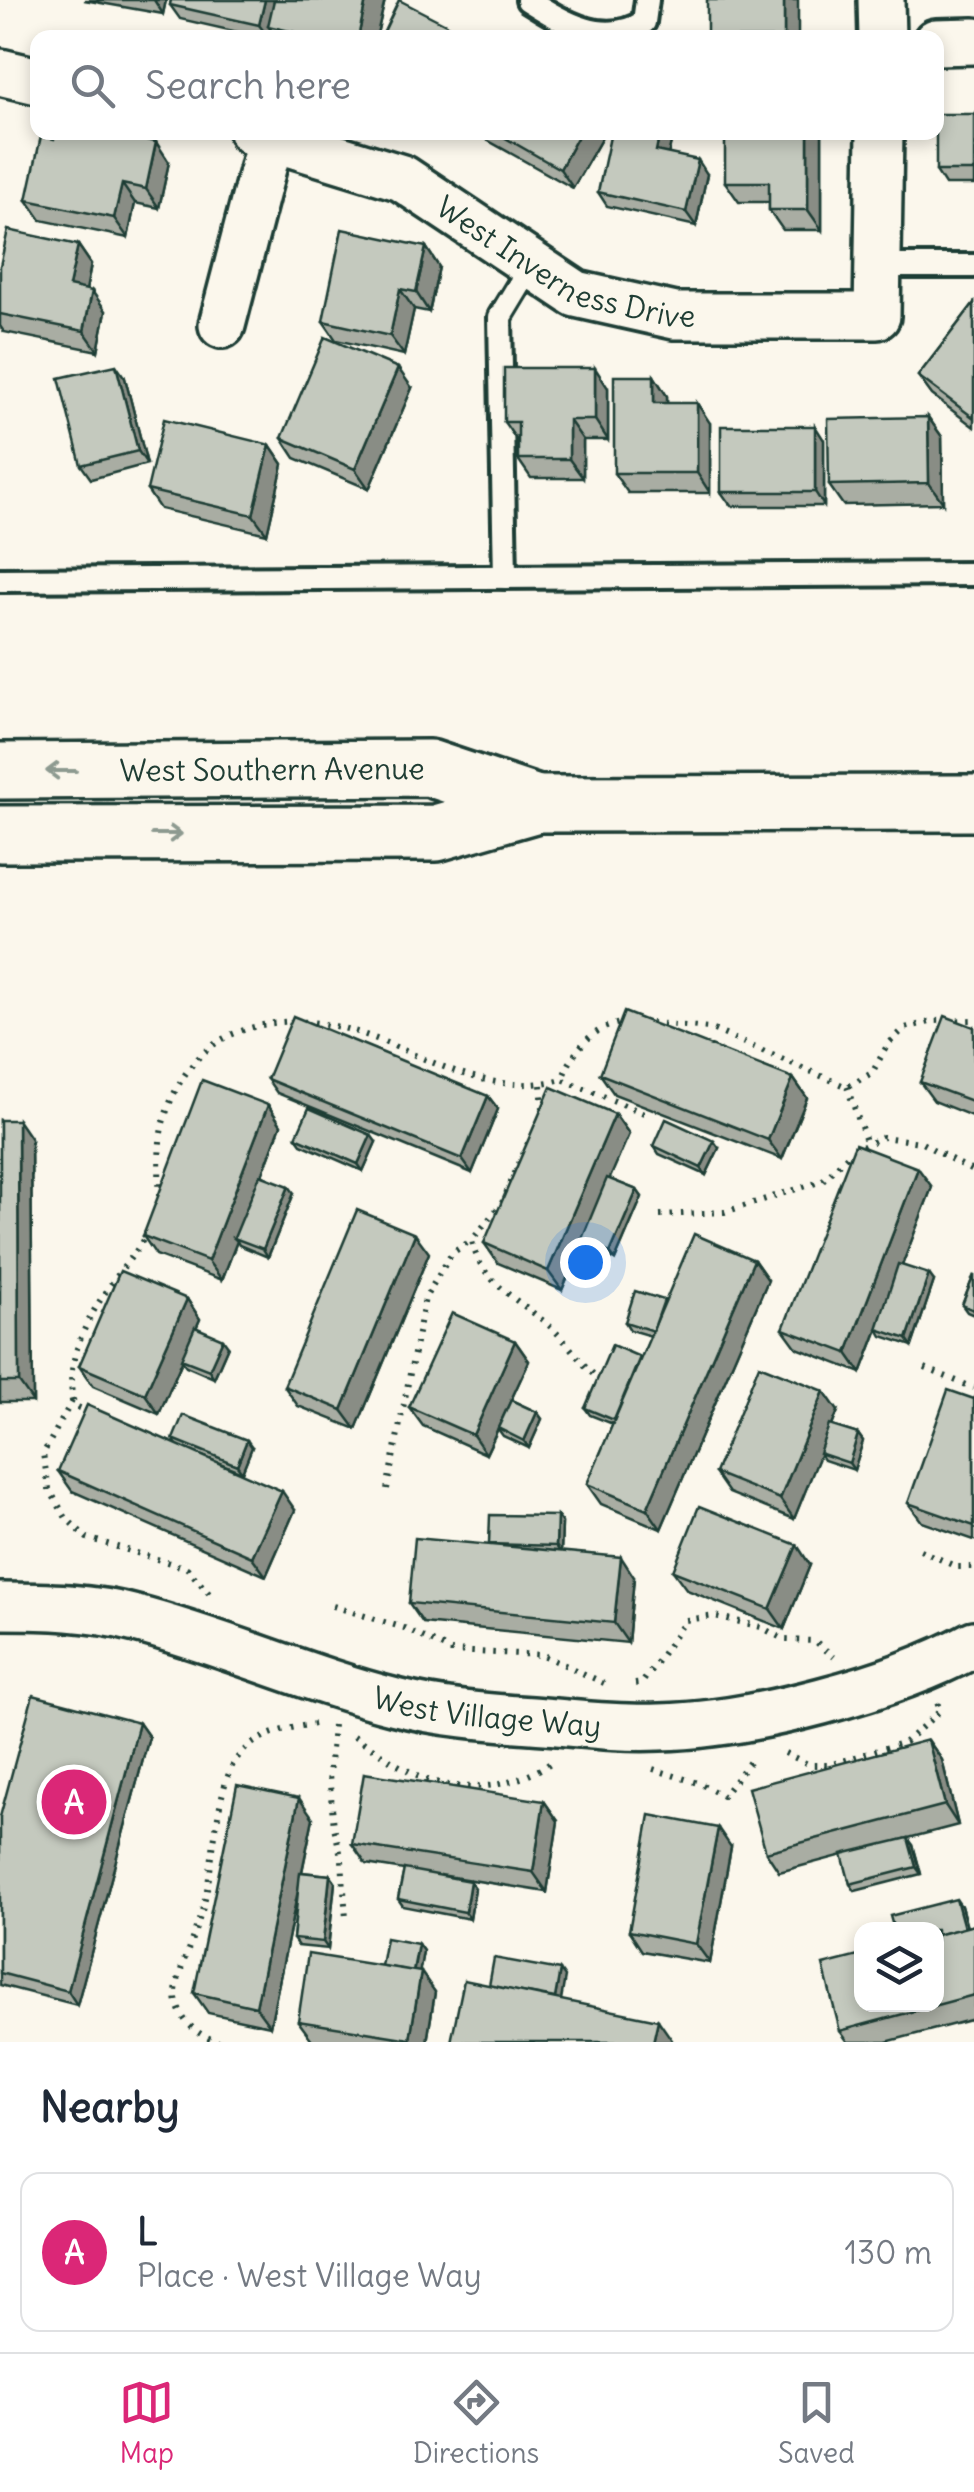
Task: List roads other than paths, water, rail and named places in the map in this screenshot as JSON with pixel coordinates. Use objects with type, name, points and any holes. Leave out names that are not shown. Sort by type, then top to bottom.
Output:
[{"type":"main road","name":"West Southern Avenue","points":[[0,771],[430,768],[537,804]]},
{"type":"main road","name":"West Southern Avenue","points":[[0,834],[436,833],[537,804],[974,803]]},
{"type":"street","points":[[881,0],[882,30]]},
{"type":"street","points":[[944,42],[974,42]]},
{"type":"street","points":[[0,72],[30,79]]},
{"type":"street","name":"West Inverness Drive","points":[[222,325],[261,140]]},
{"type":"street","name":"West Inverness Drive","points":[[278,140],[402,178],[576,294],[675,316],[877,316],[878,266]]},
{"type":"street","points":[[878,266],[880,140]]},
{"type":"street","name":"West Village Way","points":[[0,1606],[50,1606],[133,1618],[398,1703],[496,1718],[618,1727],[663,1728],[740,1719],[852,1692],[942,1661],[974,1644]]},
{"type":"lane","points":[[528,0],[562,22],[588,30]]},
{"type":"lane","points":[[632,30],[644,22],[648,0]]},
{"type":"lane","points":[[505,577],[500,317],[532,264]]},
{"type":"lane","points":[[878,266],[974,266]]},
{"type":"lane","points":[[0,580],[974,574]]},
{"type":"place","name":"L","points":[[74,1802]]}]
